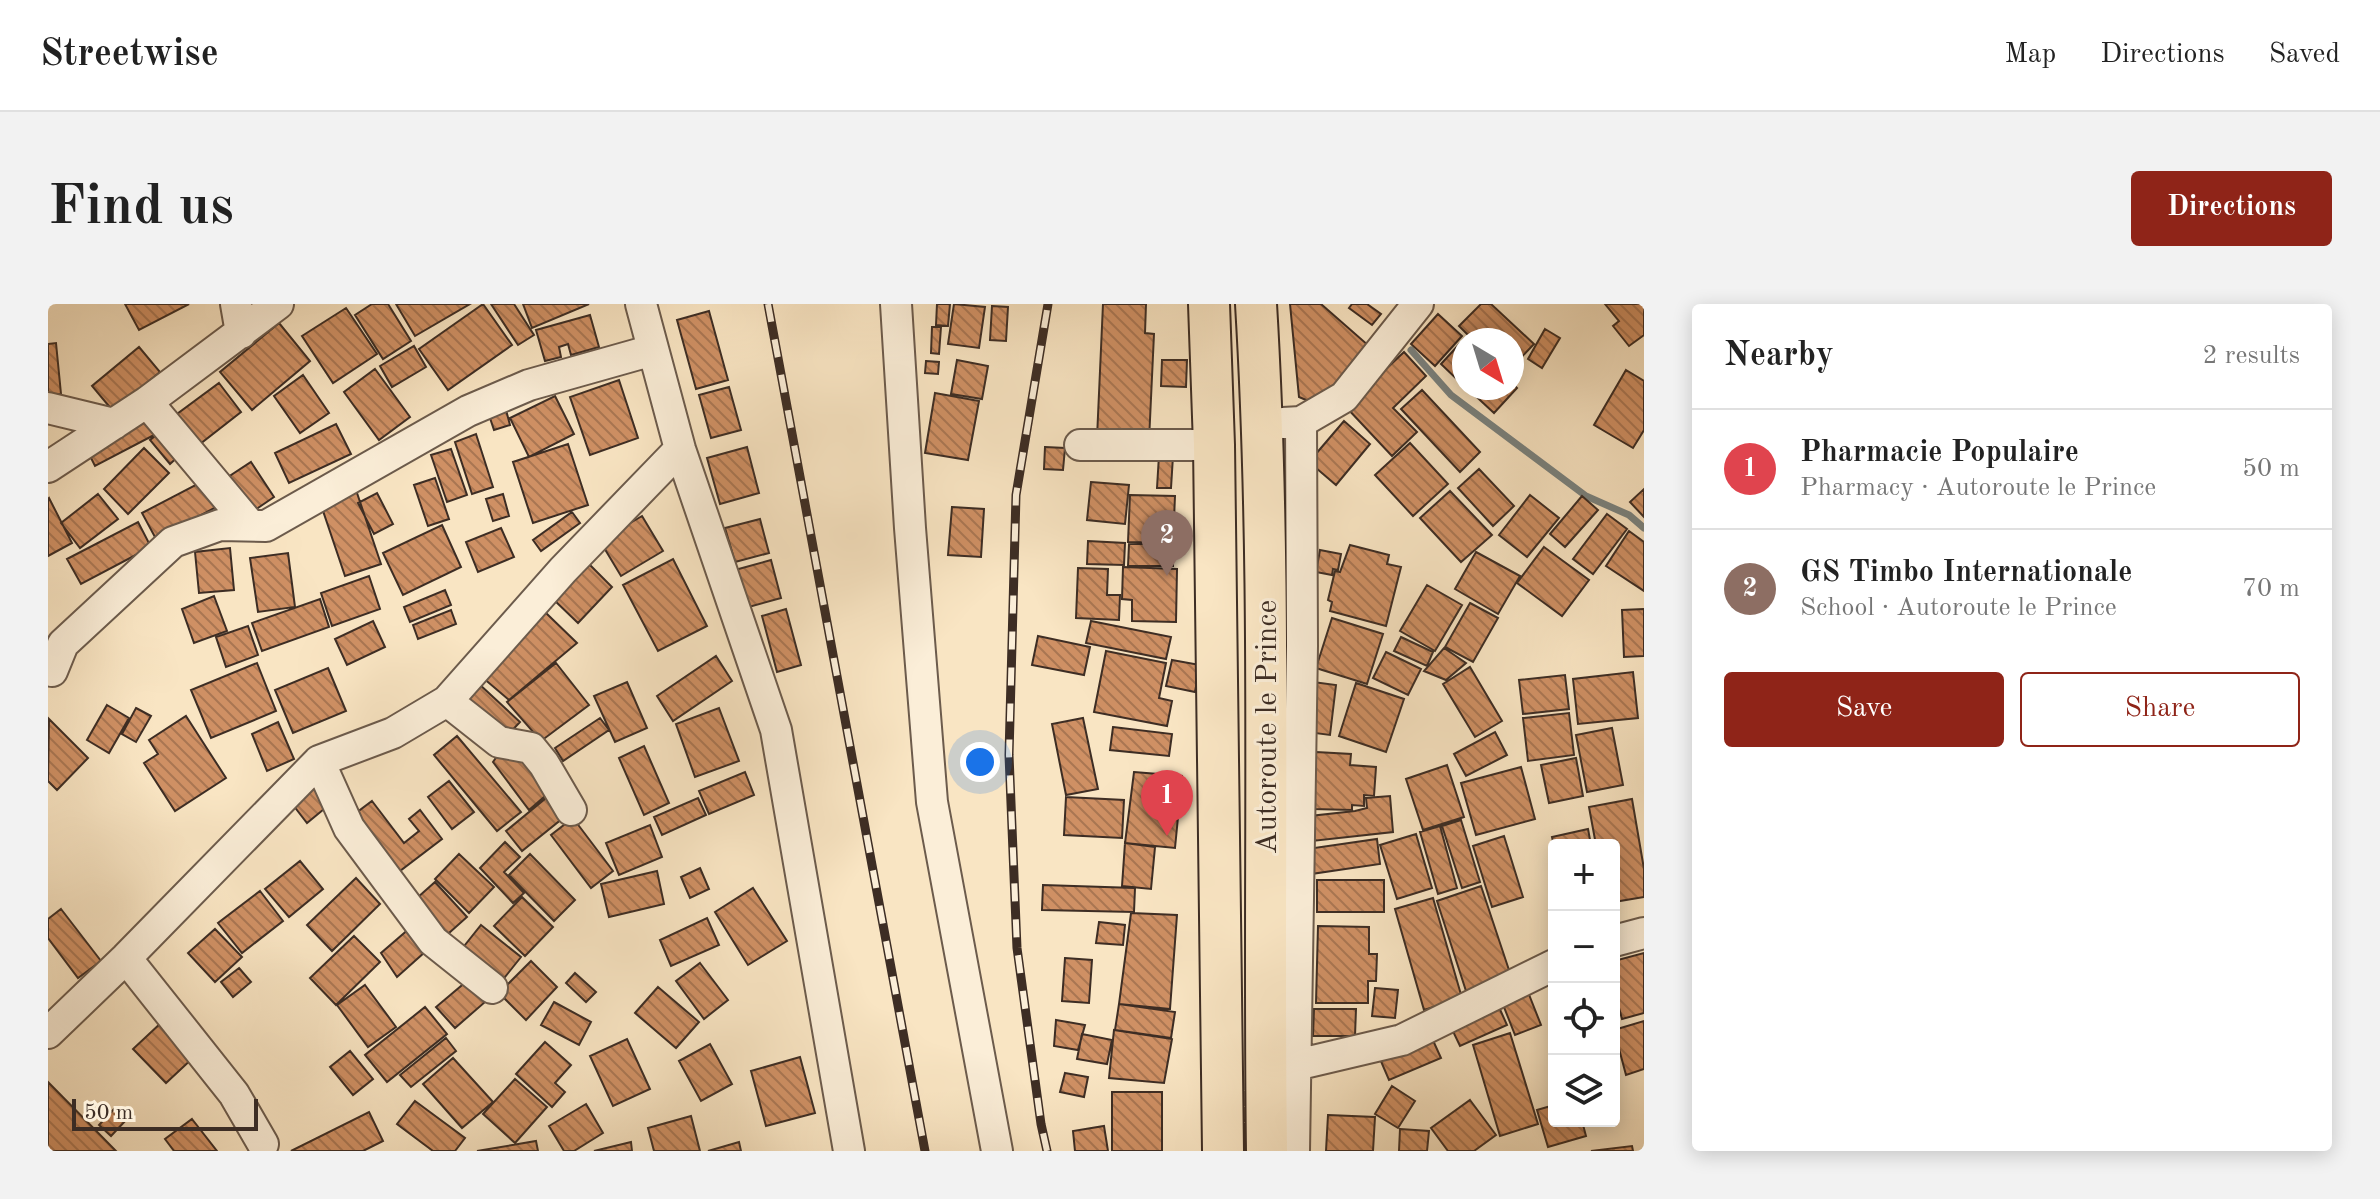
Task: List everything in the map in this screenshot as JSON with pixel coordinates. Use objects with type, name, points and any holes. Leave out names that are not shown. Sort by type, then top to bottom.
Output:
[{"type":"main road","name":"Autoroute le Prince","points":[[1209,304],[1214,445],[1223,1151]]},
{"type":"main road","name":"Autoroute le Prince","points":[[1256,304],[1282,423],[1267,1151]]},
{"type":"street","points":[[48,467],[147,402],[238,318],[278,304]]},
{"type":"street","points":[[641,304],[680,449],[776,730],[849,1151]]},
{"type":"street","points":[[896,304],[932,802],[997,1151]]},
{"type":"street","points":[[1294,1151],[1302,646],[1282,423],[1344,397],[1418,304]]},
{"type":"street","points":[[52,671],[63,644],[173,542],[220,525],[266,526],[480,406],[529,385],[653,350]]},
{"type":"street","points":[[147,402],[250,525]]},
{"type":"street","points":[[48,408],[114,424]]},
{"type":"street","points":[[1080,445],[1214,445]]},
{"type":"street","points":[[48,1033],[319,761],[393,733],[447,701],[563,570],[680,449]]},
{"type":"street","points":[[447,701],[499,742],[531,748],[571,810]]},
{"type":"street","points":[[319,761],[349,828],[433,941],[492,988]]},
{"type":"street","points":[[1620,939],[1644,933]]},
{"type":"street","points":[[126,958],[234,1094],[263,1144]]},
{"type":"street","points":[[1296,1065],[1402,1040],[1548,968]]},
{"type":"building","points":[[125,304],[189,304],[139,330]]},
{"type":"building","points":[[372,304],[388,304],[411,341],[383,359],[355,315]]},
{"type":"building","points":[[396,304],[470,304],[415,336]]},
{"type":"building","points":[[483,304],[512,345],[448,390],[419,349]]},
{"type":"building","points":[[491,304],[514,304],[534,335],[518,345]]},
{"type":"building","points":[[523,304],[589,304],[532,328]]},
{"type":"building","points":[[937,304],[950,304],[948,326],[936,325]]},
{"type":"building","points":[[954,304],[985,307],[979,348],[948,344]]},
{"type":"building","points":[[1103,304],[1146,304],[1145,333],[1154,334],[1149,441],[1097,438]]},
{"type":"building","points":[[1290,304],[1321,304],[1369,346],[1318,405],[1299,397]]},
{"type":"building","points":[[1352,304],[1367,304],[1381,314],[1372,325],[1349,308]]},
{"type":"building","points":[[1481,304],[1491,304],[1517,328],[1461,328],[1459,326]]},
{"type":"building","points":[[1605,304],[1644,304],[1644,335],[1629,346],[1613,326],[1619,321]]},
{"type":"building","points":[[992,306],[1008,307],[1006,341],[990,340]]},
{"type":"building","points":[[346,308],[377,354],[333,383],[302,336]]},
{"type":"building","points":[[709,311],[728,380],[696,389],[677,320]]},
{"type":"building","points":[[1438,314],[1453,328],[1452,347],[1435,366],[1411,344]]},
{"type":"building","points":[[590,315],[599,347],[571,355],[568,344],[559,347],[561,357],[545,361],[536,330]]},
{"type":"building","points":[[279,323],[310,361],[252,410],[220,372]]},
{"type":"building","points":[[932,327],[941,327],[939,354],[931,353]]},
{"type":"building","points":[[1545,329],[1560,338],[1542,368],[1528,359]]},
{"type":"building","points":[[1524,335],[1534,344],[1524,354]]},
{"type":"building","points":[[56,343],[61,394],[48,396],[48,344]]},
{"type":"building","points":[[414,346],[426,367],[392,387],[380,366]]},
{"type":"building","points":[[139,347],[160,372],[113,411],[92,386]]},
{"type":"building","points":[[1404,352],[1426,376],[1393,408],[1417,432],[1392,456],[1346,407]]},
{"type":"building","points":[[1452,352],[1452,375],[1441,364]]},
{"type":"building","points":[[957,360],[988,366],[982,399],[951,394]]},
{"type":"building","points":[[1162,360],[1187,360],[1186,387],[1161,386]]},
{"type":"building","points":[[926,361],[939,362],[938,374],[925,373]]},
{"type":"building","points":[[375,369],[410,417],[379,440],[344,392]]},
{"type":"building","points":[[1626,370],[1644,381],[1644,430],[1633,448],[1594,425]]},
{"type":"building","points":[[303,375],[329,413],[300,433],[274,396]]},
{"type":"building","points":[[619,380],[638,438],[590,455],[570,397]]},
{"type":"building","points":[[219,383],[241,412],[200,444],[177,414]]},
{"type":"building","points":[[729,387],[741,430],[711,438],[699,395]]},
{"type":"building","points":[[1422,390],[1480,452],[1460,472],[1401,409]]},
{"type":"building","points":[[935,393],[979,401],[968,460],[925,453]]},
{"type":"building","points":[[555,396],[574,434],[529,457],[510,418]]},
{"type":"building","points":[[1480,400],[1506,400],[1494,413]]},
{"type":"building","points":[[506,410],[510,425],[494,430],[489,415]]},
{"type":"building","points":[[149,420],[156,434],[95,466],[88,452]]},
{"type":"building","points":[[1344,421],[1370,444],[1336,485],[1309,462]]},
{"type":"building","points":[[336,424],[351,454],[289,483],[275,453]]},
{"type":"building","points":[[163,430],[182,453],[170,464],[150,440]]},
{"type":"building","points":[[476,434],[493,487],[472,494],[455,442]]},
{"type":"building","points":[[1410,443],[1448,484],[1413,516],[1375,475]]},
{"type":"building","points":[[568,444],[588,505],[533,523],[513,462]]},
{"type":"building","points":[[747,447],[759,493],[720,504],[707,458]]},
{"type":"building","points":[[1045,447],[1065,448],[1063,470],[1044,469]]},
{"type":"building","points":[[144,448],[169,473],[128,514],[104,489]]},
{"type":"building","points":[[451,449],[467,495],[447,502],[431,455]]},
{"type":"building","points":[[1159,455],[1173,456],[1171,488],[1157,488]]},
{"type":"building","points":[[251,462],[274,497],[249,514],[225,479]]},
{"type":"building","points":[[1479,469],[1514,506],[1493,526],[1458,488]]},
{"type":"building","points":[[435,478],[449,519],[428,526],[414,485]]},
{"type":"building","points":[[207,479],[220,505],[156,539],[142,513]]},
{"type":"building","points":[[1091,482],[1129,485],[1125,524],[1087,520]]},
{"type":"building","points":[[1644,489],[1644,517],[1630,502]]},
{"type":"building","points":[[356,490],[381,564],[345,576],[320,502]]},
{"type":"building","points":[[1450,491],[1492,535],[1461,562],[1420,518]]},
{"type":"building","points":[[377,493],[393,524],[374,534],[358,503]]},
{"type":"building","points":[[98,494],[118,519],[80,548],[61,523]]},
{"type":"building","points":[[503,494],[509,516],[493,521],[486,499]]},
{"type":"building","points":[[1130,495],[1175,496],[1173,543],[1128,542]]},
{"type":"building","points":[[1530,495],[1559,518],[1527,557],[1499,535]]},
{"type":"building","points":[[1582,496],[1598,510],[1565,547],[1550,534]]},
{"type":"building","points":[[48,499],[72,543],[48,556]]},
{"type":"building","points":[[952,507],[984,509],[981,557],[948,555]]},
{"type":"building","points":[[572,512],[580,523],[541,551],[533,540]]},
{"type":"building","points":[[1607,514],[1627,529],[1593,574],[1573,559]]},
{"type":"building","points":[[642,516],[663,551],[621,576],[600,541]]},
{"type":"building","points":[[760,519],[769,553],[735,562],[725,528]]},
{"type":"building","points":[[138,522],[151,547],[81,584],[67,559]]},
{"type":"building","points":[[442,525],[461,567],[403,595],[383,553]]},
{"type":"building","points":[[501,528],[514,557],[478,572],[466,542]]},
{"type":"building","points":[[1629,531],[1644,542],[1644,591],[1606,566]]},
{"type":"building","points":[[1088,541],[1125,543],[1124,565],[1087,564]]},
{"type":"building","points":[[1129,544],[1173,544],[1173,566],[1128,566]]},
{"type":"building","points":[[1350,545],[1389,555],[1387,564],[1401,567],[1386,626],[1330,611],[1332,602],[1328,600],[1335,571],[1340,572]]},
{"type":"building","points":[[1544,547],[1589,580],[1562,616],[1517,583]]},
{"type":"building","points":[[230,548],[234,590],[199,593],[195,552]]},
{"type":"building","points":[[1320,550],[1341,554],[1338,570],[1333,569],[1332,575],[1316,572]]},
{"type":"building","points":[[1476,552],[1520,576],[1498,614],[1455,589]]},
{"type":"building","points":[[288,553],[295,607],[258,612],[250,558]]},
{"type":"building","points":[[673,559],[707,626],[658,651],[623,585]]},
{"type":"building","points":[[771,560],[781,598],[745,608],[735,570]]},
{"type":"building","points":[[588,563],[612,587],[578,623],[553,599]]},
{"type":"building","points":[[1123,567],[1177,569],[1176,622],[1132,621],[1132,600],[1122,599]]},
{"type":"building","points":[[1078,568],[1108,569],[1107,595],[1120,595],[1119,620],[1076,618]]},
{"type":"building","points":[[369,576],[380,609],[332,626],[321,593]]},
{"type":"building","points":[[1427,585],[1462,605],[1435,651],[1400,631]]},
{"type":"building","points":[[445,590],[451,605],[410,622],[404,607]]},
{"type":"building","points":[[214,596],[227,631],[194,643],[182,609]]},
{"type":"building","points":[[320,599],[329,627],[262,651],[252,623]]},
{"type":"building","points":[[1470,603],[1498,618],[1473,662],[1445,647]]},
{"type":"building","points":[[786,609],[801,665],[777,672],[762,616]]},
{"type":"building","points":[[1644,609],[1644,656],[1624,657],[1622,610]]},
{"type":"building","points":[[451,610],[456,624],[418,639],[413,625]]},
{"type":"building","points":[[546,613],[577,643],[509,700],[482,677]]},
{"type":"building","points":[[1332,618],[1383,634],[1367,684],[1316,668]]},
{"type":"building","points":[[373,621],[385,647],[347,665],[335,639]]},
{"type":"building","points":[[1091,621],[1171,637],[1166,659],[1086,643]]},
{"type":"building","points":[[248,626],[258,655],[226,667],[216,637]]},
{"type":"building","points":[[1038,636],[1090,647],[1084,675],[1032,665]]},
{"type":"building","points":[[1401,637],[1433,652],[1427,666],[1394,651]]},
{"type":"building","points":[[1444,648],[1466,663],[1446,680],[1424,671]]},
{"type":"building","points":[[1106,651],[1166,663],[1159,698],[1172,701],[1167,726],[1094,712]]},
{"type":"building","points":[[1386,652],[1421,669],[1408,695],[1373,678]]},
{"type":"building","points":[[716,656],[732,681],[673,721],[657,696]]},
{"type":"building","points":[[1172,660],[1200,665],[1195,692],[1166,686]]},
{"type":"building","points":[[257,663],[276,711],[211,738],[191,690]]},
{"type":"building","points":[[556,663],[589,705],[541,741],[507,702]]},
{"type":"building","points":[[1470,667],[1502,721],[1475,737],[1443,684]]},
{"type":"building","points":[[328,668],[346,711],[293,733],[275,690]]},
{"type":"building","points":[[1633,672],[1638,718],[1578,724],[1573,679]]},
{"type":"building","points":[[1565,675],[1569,709],[1523,714],[1519,680]]},
{"type":"building","points":[[627,682],[647,728],[615,742],[594,696]]},
{"type":"building","points":[[1313,682],[1336,685],[1330,735],[1307,732]]},
{"type":"building","points":[[478,683],[520,722],[503,740],[461,701]]},
{"type":"building","points":[[1356,683],[1404,699],[1386,752],[1339,736]]},
{"type":"building","points":[[107,705],[129,718],[109,753],[87,740]]},
{"type":"building","points":[[136,708],[151,716],[136,742],[122,734]]},
{"type":"building","points":[[719,708],[739,761],[695,777],[676,724]]},
{"type":"building","points":[[1569,713],[1574,755],[1528,761],[1523,718]]},
{"type":"building","points":[[186,716],[226,778],[175,811],[144,763],[158,754],[149,740]]},
{"type":"building","points":[[600,718],[609,730],[563,761],[555,748]]},
{"type":"building","points":[[1083,718],[1098,789],[1066,795],[1052,724]]},
{"type":"building","points":[[49,719],[88,758],[57,790],[48,781]]},
{"type":"building","points":[[278,722],[294,759],[267,771],[252,734]]},
{"type":"building","points":[[1113,727],[1172,734],[1169,756],[1110,750]]},
{"type":"building","points":[[1612,728],[1623,785],[1587,792],[1576,735]]},
{"type":"building","points":[[1495,732],[1507,755],[1466,776],[1454,754]]},
{"type":"building","points":[[457,736],[521,812],[497,831],[434,755]]},
{"type":"building","points":[[644,746],[669,803],[644,815],[619,758]]},
{"type":"building","points":[[500,752],[525,752],[552,790],[529,810],[493,762]]},
{"type":"building","points":[[1316,752],[1351,754],[1350,765],[1376,767],[1374,796],[1364,795],[1364,806],[1352,805],[1352,810],[1313,809]]},
{"type":"building","points":[[1576,758],[1583,796],[1549,803],[1541,765]]},
{"type":"building","points":[[1447,765],[1464,817],[1423,830],[1406,779]]},
{"type":"building","points":[[1521,767],[1535,819],[1476,835],[1461,783]]},
{"type":"building","points":[[745,772],[754,795],[709,814],[699,791]]},
{"type":"building","points":[[1134,772],[1182,776],[1175,848],[1125,843]]},
{"type":"building","points":[[317,779],[335,800],[307,823],[290,801]]},
{"type":"building","points":[[449,781],[474,812],[452,829],[428,797]]},
{"type":"building","points":[[551,794],[568,814],[522,851],[506,831]]},
{"type":"building","points":[[1390,796],[1393,832],[1303,842],[1301,817],[1355,811],[1367,808],[1366,798]]},
{"type":"building","points":[[1066,797],[1124,800],[1122,838],[1064,835]]},
{"type":"building","points":[[698,798],[706,815],[662,835],[654,817]]},
{"type":"building","points":[[1632,799],[1644,869],[1644,897],[1620,901],[1620,839],[1595,839],[1589,807]]},
{"type":"building","points":[[372,801],[404,843],[419,831],[409,819],[420,810],[442,839],[396,874],[352,816]]},
{"type":"building","points":[[573,818],[613,871],[591,888],[551,835]]},
{"type":"building","points":[[1461,820],[1480,882],[1462,888],[1442,826]]},
{"type":"building","points":[[650,825],[662,857],[619,875],[606,843]]},
{"type":"building","points":[[1440,826],[1457,888],[1438,894],[1420,832]]},
{"type":"building","points":[[1588,829],[1590,839],[1552,839]]},
{"type":"building","points":[[1416,834],[1432,888],[1397,899],[1380,845]]},
{"type":"building","points":[[1504,836],[1523,897],[1492,907],[1473,846]]},
{"type":"building","points":[[1377,839],[1380,864],[1311,874],[1307,849]]},
{"type":"building","points":[[505,842],[520,857],[504,872],[524,893],[513,903],[480,868]]},
{"type":"building","points":[[1125,843],[1155,847],[1151,889],[1122,886]]},
{"type":"building","points":[[459,854],[494,887],[469,913],[435,879]]},
{"type":"building","points":[[530,854],[575,900],[554,921],[509,875]]},
{"type":"building","points":[[300,861],[323,889],[289,917],[265,889]]},
{"type":"building","points":[[700,868],[709,889],[690,898],[681,877]]},
{"type":"building","points":[[657,871],[664,904],[609,917],[601,884]]},
{"type":"building","points":[[356,878],[380,904],[332,951],[307,925]]},
{"type":"building","points":[[1317,880],[1384,880],[1384,912],[1317,912]]},
{"type":"building","points":[[435,882],[467,917],[440,941],[408,906]]},
{"type":"building","points":[[1043,885],[1135,888],[1134,912],[1042,910]]},
{"type":"building","points":[[1481,886],[1511,976],[1466,991],[1437,901]]},
{"type":"building","points":[[753,888],[787,941],[748,965],[715,912]]},
{"type":"building","points":[[260,891],[283,921],[242,953],[218,923]]},
{"type":"building","points":[[522,897],[553,927],[525,956],[494,926]]},
{"type":"building","points":[[1433,898],[1462,998],[1424,1010],[1395,909]]},
{"type":"building","points":[[61,909],[101,961],[78,978],[48,938],[48,919]]},
{"type":"building","points":[[1131,913],[1177,915],[1170,1009],[1119,1004]]},
{"type":"building","points":[[707,918],[719,945],[671,966],[660,940]]},
{"type":"building","points":[[1099,922],[1125,925],[1123,945],[1096,943]]},
{"type":"building","points":[[481,925],[521,957],[497,987],[457,955]]},
{"type":"building","points":[[1318,926],[1369,927],[1369,954],[1377,954],[1376,981],[1368,981],[1368,1003],[1316,1003]]},
{"type":"building","points":[[410,928],[426,951],[397,977],[381,953]]},
{"type":"building","points":[[215,929],[242,957],[215,982],[188,953]]},
{"type":"building","points":[[354,936],[380,962],[336,1005],[310,978]]},
{"type":"building","points":[[1644,953],[1644,1013],[1622,1019],[1620,1012],[1620,959]]},
{"type":"building","points":[[1065,958],[1092,960],[1089,1003],[1062,1001]]},
{"type":"building","points":[[531,961],[557,987],[526,1020],[499,993]]},
{"type":"building","points":[[700,963],[728,1000],[704,1019],[676,981]]},
{"type":"building","points":[[239,968],[251,982],[233,997],[221,982]]},
{"type":"building","points":[[575,973],[596,992],[586,1002],[566,983]]},
{"type":"building","points":[[467,981],[485,1002],[455,1028],[436,1007]]},
{"type":"building","points":[[365,985],[396,1027],[368,1047],[337,1005]]},
{"type":"building","points":[[658,987],[699,1022],[676,1048],[635,1013]]},
{"type":"building","points":[[1375,988],[1398,990],[1395,1018],[1372,1016]]},
{"type":"building","points":[[1528,992],[1541,1025],[1515,1035],[1502,1002]]},
{"type":"building","points":[[554,1002],[591,1022],[579,1045],[541,1025]]},
{"type":"building","points":[[1119,1004],[1175,1012],[1171,1038],[1115,1030]]},
{"type":"building","points":[[1498,1005],[1507,1025],[1460,1046],[1450,1025]]},
{"type":"building","points":[[425,1007],[447,1034],[387,1082],[365,1055]]},
{"type":"building","points":[[1314,1009],[1356,1009],[1355,1036],[1313,1036]]},
{"type":"building","points":[[1056,1020],[1085,1025],[1078,1050],[1054,1046]]},
{"type":"building","points":[[1644,1021],[1644,1069],[1626,1075],[1620,1052],[1620,1028]]},
{"type":"building","points":[[162,1022],[195,1056],[166,1083],[133,1049]]},
{"type":"building","points":[[1114,1030],[1172,1039],[1164,1083],[1109,1078]]},
{"type":"building","points":[[1510,1033],[1538,1124],[1500,1136],[1473,1045]]},
{"type":"building","points":[[1082,1034],[1112,1040],[1107,1064],[1077,1059]]},
{"type":"building","points":[[1431,1036],[1441,1058],[1389,1080],[1380,1059]]},
{"type":"building","points":[[446,1038],[456,1051],[411,1087],[400,1075]]},
{"type":"building","points":[[627,1039],[650,1089],[613,1106],[590,1056]]},
{"type":"building","points":[[545,1042],[571,1065],[555,1083],[565,1092],[552,1107],[516,1074]]},
{"type":"building","points":[[710,1044],[732,1084],[701,1101],[679,1061]]},
{"type":"building","points":[[350,1051],[373,1079],[353,1095],[330,1067]]},
{"type":"building","points":[[800,1057],[815,1113],[766,1126],[751,1071]]},
{"type":"building","points":[[453,1058],[493,1102],[462,1128],[423,1084]]},
{"type":"building","points":[[1065,1073],[1088,1077],[1084,1097],[1060,1092]]},
{"type":"building","points":[[515,1079],[547,1107],[515,1143],[483,1114]]},
{"type":"building","points":[[48,1082],[116,1151],[48,1151]]},
{"type":"building","points":[[1392,1086],[1415,1101],[1398,1128],[1375,1114]]},
{"type":"building","points":[[1112,1092],[1162,1092],[1162,1151],[1112,1151]]},
{"type":"building","points":[[1470,1100],[1496,1135],[1474,1151],[1448,1151],[1431,1128]]},
{"type":"building","points":[[415,1101],[465,1138],[455,1151],[433,1151],[397,1124]]},
{"type":"building","points":[[586,1104],[603,1133],[574,1151],[564,1151],[549,1126]]},
{"type":"building","points":[[1548,1107],[1548,1127],[1584,1127],[1586,1136],[1548,1147],[1537,1110]]},
{"type":"building","points":[[115,1108],[127,1119],[111,1136],[99,1125]]},
{"type":"building","points":[[369,1112],[383,1141],[363,1151],[291,1151]]},
{"type":"building","points":[[1328,1115],[1375,1117],[1373,1151],[1326,1151]]},
{"type":"building","points":[[691,1116],[700,1151],[654,1151],[648,1128]]},
{"type":"building","points":[[192,1119],[217,1151],[174,1151],[165,1139]]},
{"type":"building","points":[[1104,1126],[1108,1151],[1075,1151],[1073,1131]]},
{"type":"building","points":[[1400,1129],[1429,1131],[1427,1151],[1399,1151]]},
{"type":"building","points":[[536,1141],[538,1151],[477,1151]]},
{"type":"building","points":[[631,1142],[632,1151],[594,1151]]},
{"type":"building","points":[[739,1142],[741,1151],[708,1151]]},
{"type":"building","points":[[1632,1146],[1633,1151],[1591,1151]]},
{"type":"waterway","points":[[1411,350],[1451,395],[1586,496],[1629,515],[1644,528]]},
{"type":"railway","points":[[768,304],[925,1151]]},
{"type":"railway","points":[[1047,1151],[1017,948],[1009,755],[1016,495],[1048,304]]},
{"type":"place","name":"GS Timbo Internationale","points":[[1167,576]]},
{"type":"place","name":"Pharmacie Populaire","points":[[1167,836]]}]
